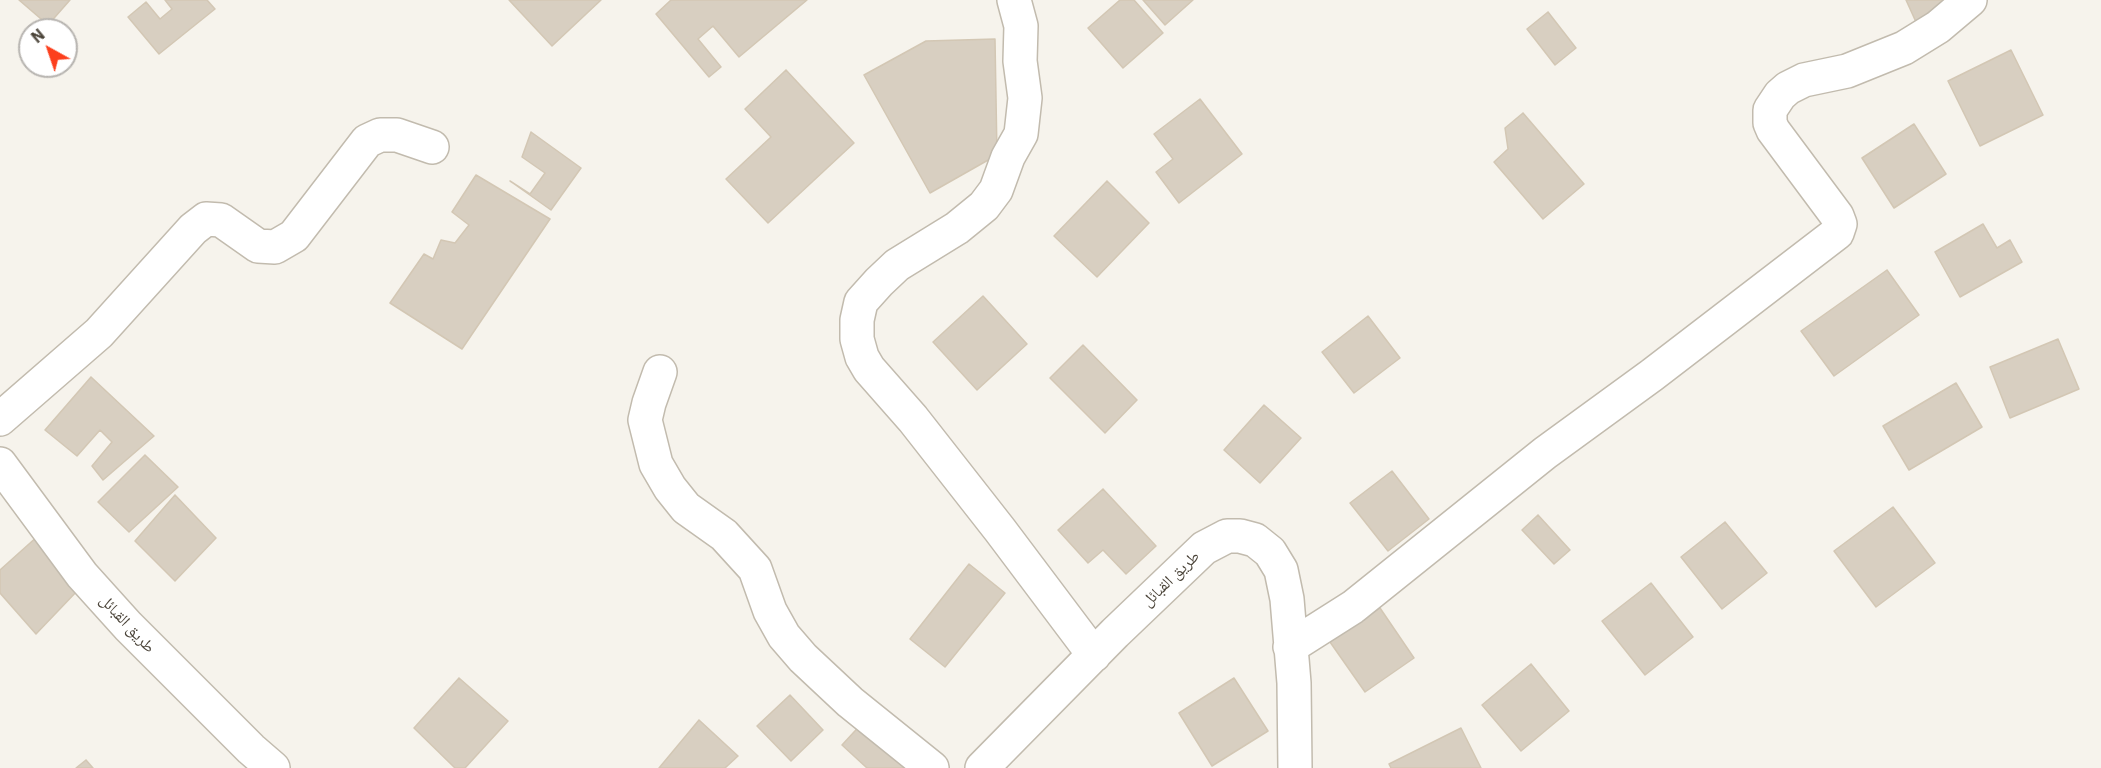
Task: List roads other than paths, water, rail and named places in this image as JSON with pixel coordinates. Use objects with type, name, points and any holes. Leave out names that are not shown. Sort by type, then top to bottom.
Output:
[{"type":"street","points":[[1014,0],[1021,26],[1020,61],[1025,98],[1021,134],[1008,157],[996,190],[984,206],[957,228],[897,265],[861,302],[857,320],[858,339],[862,357],[868,369],[913,419],[1094,655]]},
{"type":"street","points":[[1290,647],[1353,607],[1545,453],[1652,375],[1837,233],[1840,224],[1837,216],[1773,130],[1770,123],[1770,110],[1779,95],[1788,88],[1804,80],[1847,70],[1904,48],[1938,27],[1970,0]]},
{"type":"street","points":[[0,419],[99,333],[193,229],[206,219],[221,220],[258,246],[275,247],[294,236],[367,141],[380,135],[397,135],[432,147]]},
{"type":"street","points":[[660,372],[645,420],[656,464],[670,488],[686,508],[724,535],[756,569],[775,619],[784,636],[803,658],[850,702],[932,768]]},
{"type":"street","name":"طريق القبائل","points":[[0,464],[82,575],[128,626],[251,749],[273,768]]},
{"type":"street","name":"طريق القبائل","points":[[982,768],[1204,548],[1227,536],[1240,536],[1255,540],[1270,552],[1281,570],[1287,599],[1294,683],[1295,768]]}]
